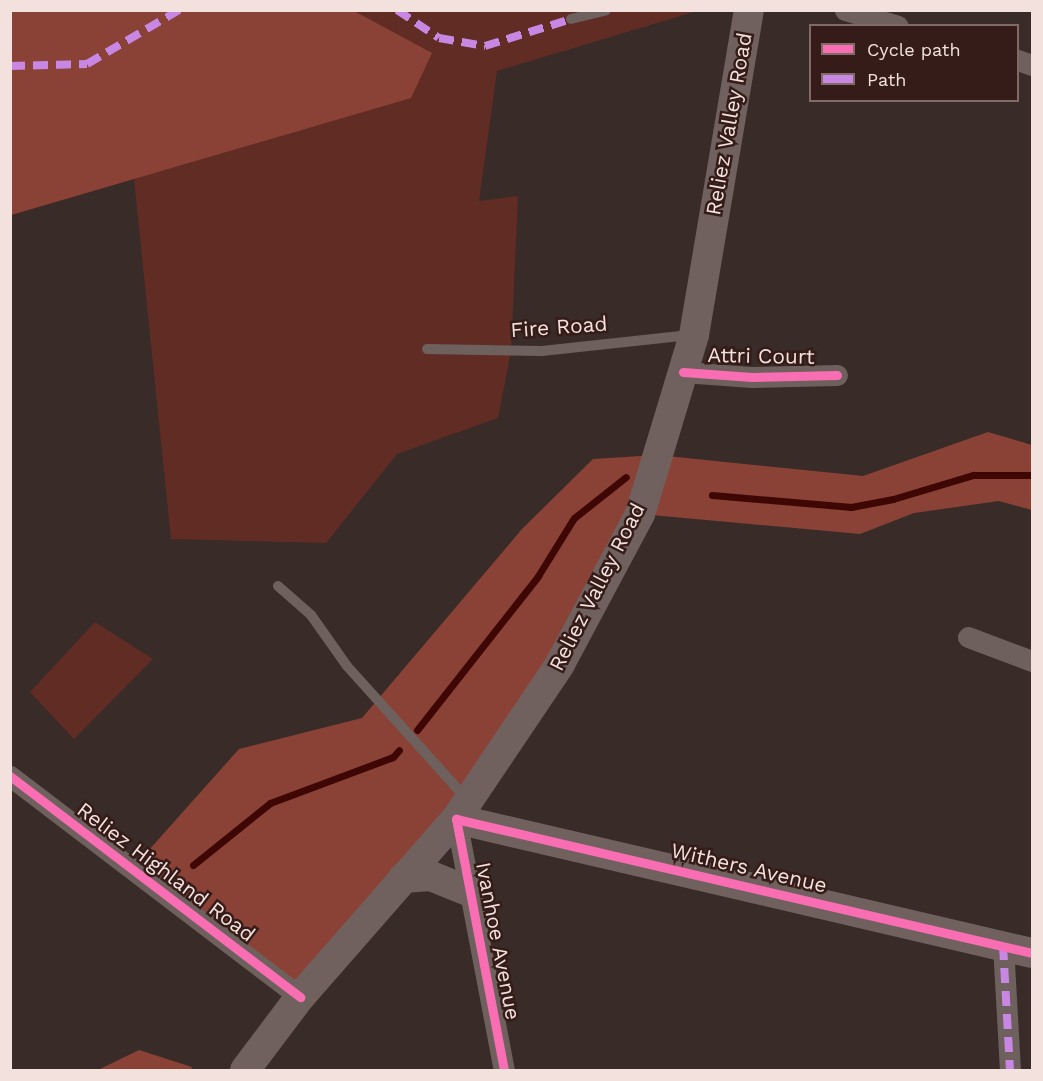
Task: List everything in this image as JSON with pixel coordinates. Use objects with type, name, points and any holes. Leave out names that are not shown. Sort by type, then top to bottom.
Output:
[{"type":"main road","name":"Reliez Valley Road","points":[[245,1071],[300,996],[462,810],[560,664],[640,514],[694,335],[749,10]]},
{"type":"main road","name":"Withers Avenue","points":[[462,810],[1024,947]]},
{"type":"main road","points":[[403,878],[431,876],[470,892]]},
{"type":"street","points":[[845,10],[891,24]]},
{"type":"street","name":"Attri Court","points":[[683,372],[752,377],[837,375]]},
{"type":"street","points":[[968,638],[1032,661]]},
{"type":"street","name":"Reliez Highland Road","points":[[10,776],[300,996]]},
{"type":"street","name":"Ivanhoe Avenue","points":[[462,810],[470,892],[504,1071]]},
{"type":"street","points":[[1010,1071],[1024,947]]},
{"type":"lane","points":[[571,19],[606,10]]},
{"type":"lane","name":"Fire Road","points":[[427,349],[542,351],[694,335]]},
{"type":"lane","points":[[278,586],[311,615],[347,666],[462,810]]},
{"type":"shaded area","points":[[11,10],[354,11],[432,53],[411,98],[11,215]]},
{"type":"shaded area","points":[[11,11],[697,11],[497,71],[479,201],[518,196],[511,351],[498,418],[397,454],[326,543],[171,539],[134,179],[11,215]]},
{"type":"shaded area","points":[[988,432],[1032,445],[1032,510],[999,501],[914,513],[860,534],[640,514],[560,664],[300,997],[132,869],[239,749],[362,718],[522,529],[593,459],[657,455],[863,476]]},
{"type":"shaded area","points":[[95,622],[153,659],[74,739],[30,692]]},
{"type":"shaded area","points":[[139,1050],[192,1067],[191,1070],[98,1070]]},
{"type":"waterway","points":[[712,495],[851,507],[893,499],[973,475],[1032,475]]},
{"type":"waterway","points":[[417,730],[538,576],[574,518],[626,477]]},
{"type":"waterway","points":[[193,865],[270,803],[393,757],[399,750]]},
{"type":"marked path","points":[[10,66],[87,64],[179,10]]},
{"type":"marked path","points":[[397,10],[439,38],[485,46],[571,19]]},
{"type":"marked path","points":[[1003,945],[1010,1070]]},
{"type":"cycle path","points":[[683,372],[752,377],[837,375]]},
{"type":"cycle path","points":[[10,776],[300,997]]},
{"type":"cycle path","points":[[504,1070],[456,819],[1032,953]]}]
